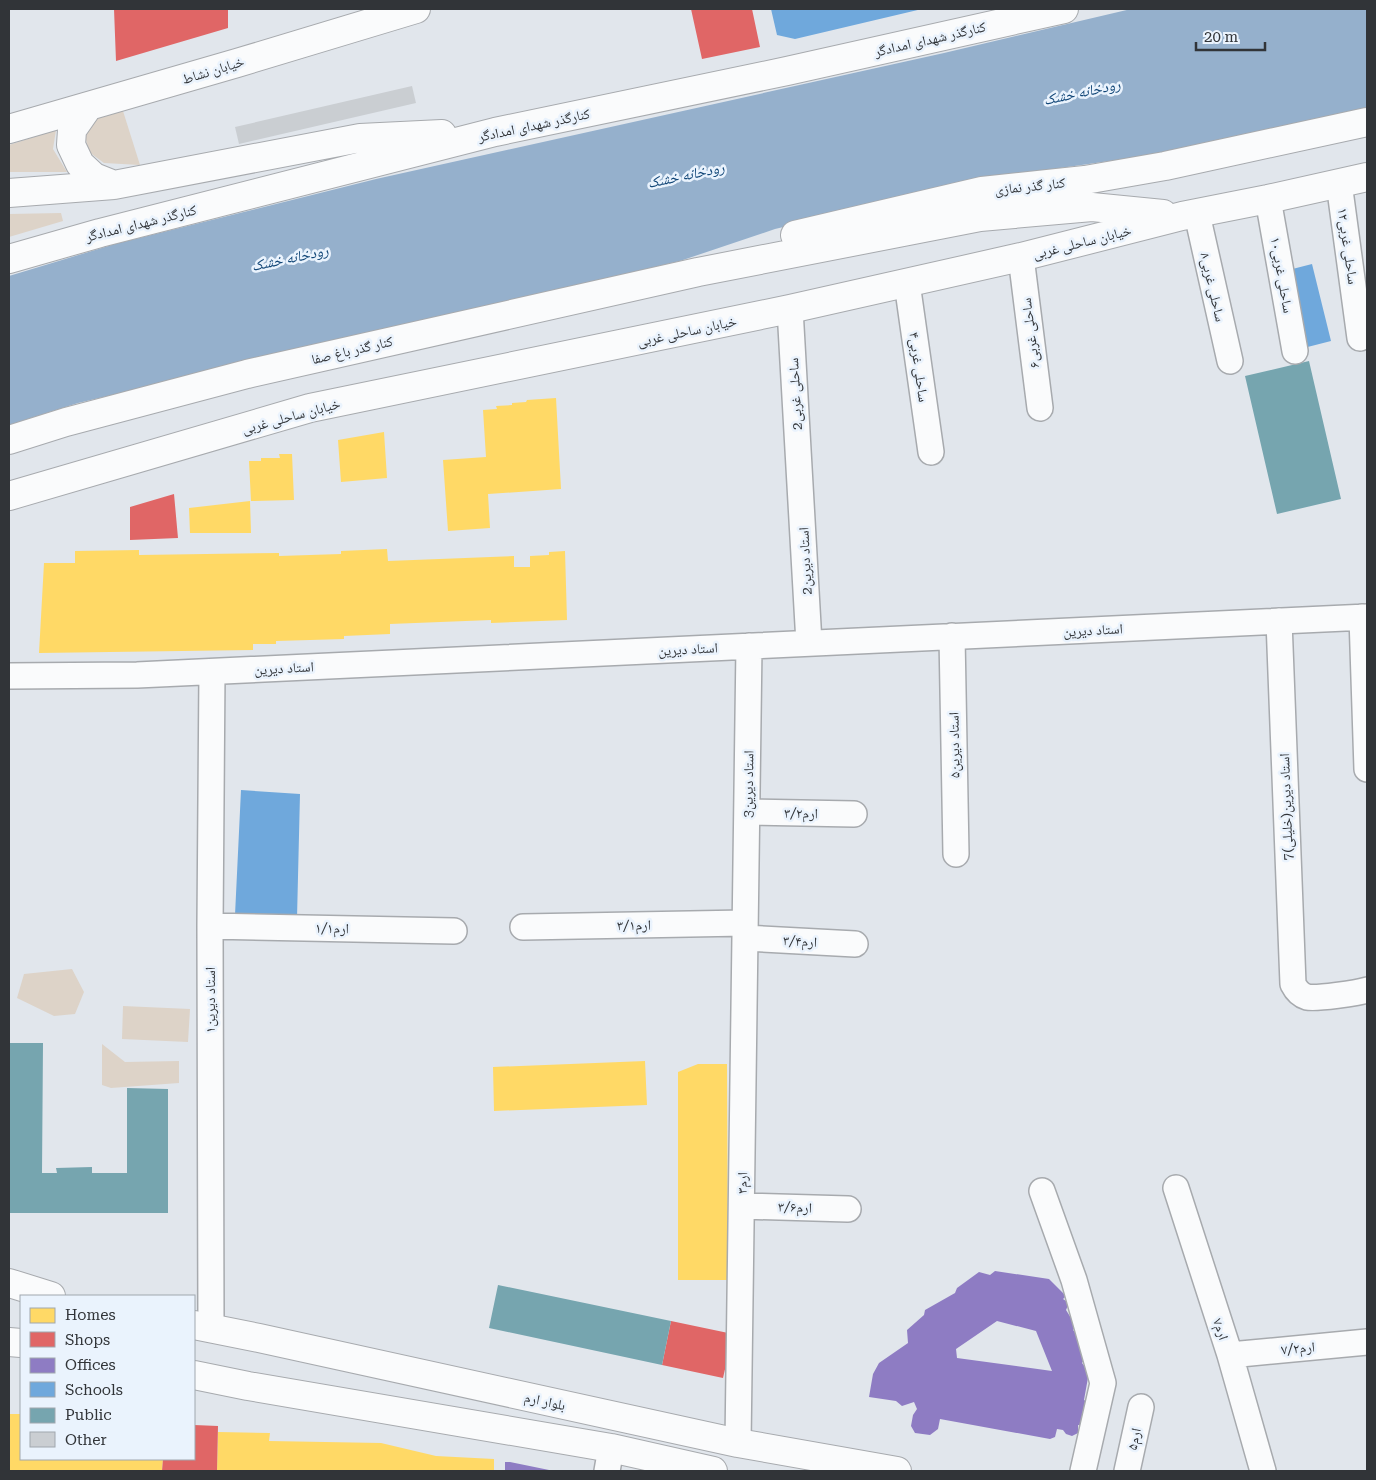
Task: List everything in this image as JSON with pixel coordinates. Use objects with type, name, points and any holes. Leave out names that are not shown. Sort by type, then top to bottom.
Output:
[{"type":"main road","name":"خیابان نشاط","points":[[9,129],[416,9]]},
{"type":"main road","name":"کنارگذر شهدای امدادگر","points":[[9,259],[100,233],[495,132],[787,72],[1064,9]]},
{"type":"main road","points":[[88,107],[72,130],[71,145],[80,164],[94,178],[114,185]]},
{"type":"main road","name":"کنار گذر نمازی","points":[[698,272],[789,236],[982,191],[1085,180],[1165,166],[1367,122]]},
{"type":"main road","points":[[9,193],[114,185],[360,138],[495,132]]},
{"type":"main road","name":"خیابان ساحلی غربی","points":[[9,496],[310,408],[790,310],[1021,257],[1189,215],[1367,177]]},
{"type":"main road","points":[[698,272],[980,217],[1092,208],[1189,215]]},
{"type":"main road","name":"کنار گذر باغ صفا","points":[[9,440],[66,422],[247,374],[698,272]]},
{"type":"main road","points":[[9,1283],[48,1295]]},
{"type":"main road","name":"بلوار ارم","points":[[202,1327],[738,1443],[897,1471]]},
{"type":"main road","points":[[195,1374],[609,1460],[713,1471]]},
{"type":"street","name":"ساحلی غربی۱۲","points":[[1339,183],[1360,338]]},
{"type":"street","name":"ساحلی غربی۱۰","points":[[1268,199],[1296,351]]},
{"type":"street","name":"ساحلی غربی۸","points":[[1189,215],[1230,361]]},
{"type":"street","name":"ساحلی غربی۶","points":[[1021,257],[1040,408]]},
{"type":"street","name":"ساحلی غربی۴","points":[[907,283],[931,452]]},
{"type":"street","name":"2ساحلی غربی","points":[[790,310],[800,479]]},
{"type":"street","name":"2استاد دیرین","points":[[800,479],[809,643]]},
{"type":"street","name":"استاد دیرین","points":[[9,676],[137,675],[212,672],[1364,617]]},
{"type":"street","points":[[1364,617],[1367,768]]},
{"type":"street","name":"7استاد دیرین(خلیلی)","points":[[1279,621],[1293,984],[1298,992],[1308,997],[1358,993],[1367,990]]},
{"type":"street","name":"استاد دیرین۵","points":[[952,636],[956,854]]},
{"type":"street","name":"3استاد دیرین","points":[[745,930],[749,646]]},
{"type":"street","name":"استاد دیرین۱","points":[[202,1327],[210,926],[212,672]]},
{"type":"street","name":"۳/۲ارم","points":[[747,812],[854,814]]},
{"type":"street","name":"۱/۱ارم","points":[[210,926],[454,931]]},
{"type":"street","name":"۳/۱ارم","points":[[523,927],[745,930]]},
{"type":"street","name":"۳/۴ارم","points":[[745,930],[855,944]]},
{"type":"street","name":"ارم۳","points":[[738,1443],[745,930]]},
{"type":"street","name":"ارم۷","points":[[1176,1188],[1230,1355],[1262,1471]]},
{"type":"street","points":[[1042,1191],[1074,1280],[1103,1383],[1083,1471]]},
{"type":"street","name":"۳/۶ارم","points":[[742,1206],[848,1210]]},
{"type":"street","name":"۷/۲ارم","points":[[1230,1355],[1367,1342]]},
{"type":"street","name":"ارم۵","points":[[1127,1471],[1141,1407]]},
{"type":"shaded area","points":[[123,111],[140,165],[104,163],[89,152],[84,132],[89,121]]},
{"type":"shaded area","points":[[56,130],[53,149],[67,172],[9,172],[9,145]]},
{"type":"shaded area","points":[[61,213],[63,221],[9,237],[9,214]]},
{"type":"shaded area","points":[[72,969],[84,992],[75,1014],[54,1016],[17,998],[24,974]]},
{"type":"shaded area","points":[[123,1006],[190,1009],[188,1042],[122,1039]]},
{"type":"shaded area","points":[[102,1044],[125,1062],[179,1061],[179,1083],[111,1088],[102,1085]]},
{"type":"water","name":"رودخانه خشک","points":[[1131,9],[1367,9],[1367,109],[1152,155],[990,178],[775,229],[680,261],[78,403],[9,425],[9,276],[115,244],[376,179],[944,53]]},
{"type":"building: Homes","points":[[556,398],[561,489],[488,494],[490,528],[448,531],[443,460],[486,457],[483,410],[497,409],[496,406],[512,405],[512,403],[526,402],[527,400]]},
{"type":"building: Homes","points":[[384,432],[387,478],[341,482],[338,440]]},
{"type":"building: Homes","points":[[279,454],[292,454],[294,500],[251,501],[249,461],[261,461],[261,458],[280,458]]},
{"type":"building: Homes","points":[[250,501],[251,533],[190,533],[189,508]]},
{"type":"building: Homes","points":[[387,549],[388,561],[514,556],[514,567],[530,567],[530,556],[549,555],[549,552],[565,551],[567,620],[491,623],[491,620],[390,624],[390,634],[344,636],[344,639],[276,641],[276,644],[253,644],[253,650],[39,653],[44,563],[75,563],[75,551],[139,550],[139,555],[279,553],[279,556],[341,554],[341,551]]},
{"type":"building: Homes","points":[[645,1061],[647,1105],[494,1111],[493,1067]]},
{"type":"building: Homes","points":[[698,1064],[727,1064],[728,1280],[678,1280],[678,1072]]},
{"type":"building: Homes","points":[[9,1414],[20,1414],[20,1460],[163,1460],[162,1471],[9,1471]]},
{"type":"building: Homes","points":[[218,1432],[270,1433],[269,1441],[381,1443],[436,1456],[494,1459],[494,1471],[217,1471]]},
{"type":"building: Shops","points":[[114,9],[228,9],[228,28],[116,61]]},
{"type":"building: Shops","points":[[691,9],[752,9],[760,47],[702,59]]},
{"type":"building: Shops","points":[[174,494],[178,538],[130,540],[130,507]]},
{"type":"building: Shops","points":[[671,1321],[733,1334],[723,1378],[662,1365]]},
{"type":"building: Shops","points":[[195,1425],[218,1426],[217,1471],[162,1471],[163,1460],[195,1460]]},
{"type":"building: Offices","points":[[995,1271],[1049,1279],[1066,1296],[1063,1299],[1069,1303],[1066,1310],[1076,1326],[1073,1330],[1086,1344],[1087,1355],[1082,1363],[1089,1372],[1084,1400],[1089,1403],[1085,1426],[1078,1425],[1078,1433],[1072,1436],[1066,1434],[1063,1430],[1057,1429],[1055,1437],[1050,1439],[940,1419],[938,1429],[930,1435],[915,1433],[911,1426],[913,1415],[917,1409],[914,1402],[902,1406],[896,1401],[869,1397],[873,1374],[879,1363],[908,1343],[907,1330],[924,1315],[925,1310],[955,1293],[957,1288],[979,1272],[990,1275]],"holes":[[[997,1321],[1036,1331],[1052,1371],[957,1358],[956,1349]]]},
{"type":"building: Offices","points":[[505,1462],[510,1462],[554,1471],[505,1471]]},
{"type":"building: Schools","points":[[771,9],[922,9],[795,39],[777,35]]},
{"type":"building: Schools","points":[[1312,264],[1331,341],[1288,352],[1269,275]]},
{"type":"building: Schools","points":[[241,790],[300,794],[297,918],[235,915]]},
{"type":"building: Public","points":[[1309,361],[1341,499],[1277,514],[1245,376]]},
{"type":"building: Public","points":[[9,1043],[43,1043],[42,1173],[57,1173],[56,1168],[92,1167],[92,1173],[127,1173],[127,1088],[168,1089],[168,1213],[9,1213]]},
{"type":"building: Public","points":[[498,1285],[671,1321],[662,1365],[489,1328]]},
{"type":"building: Other","points":[[412,86],[416,103],[239,144],[235,127]]}]
